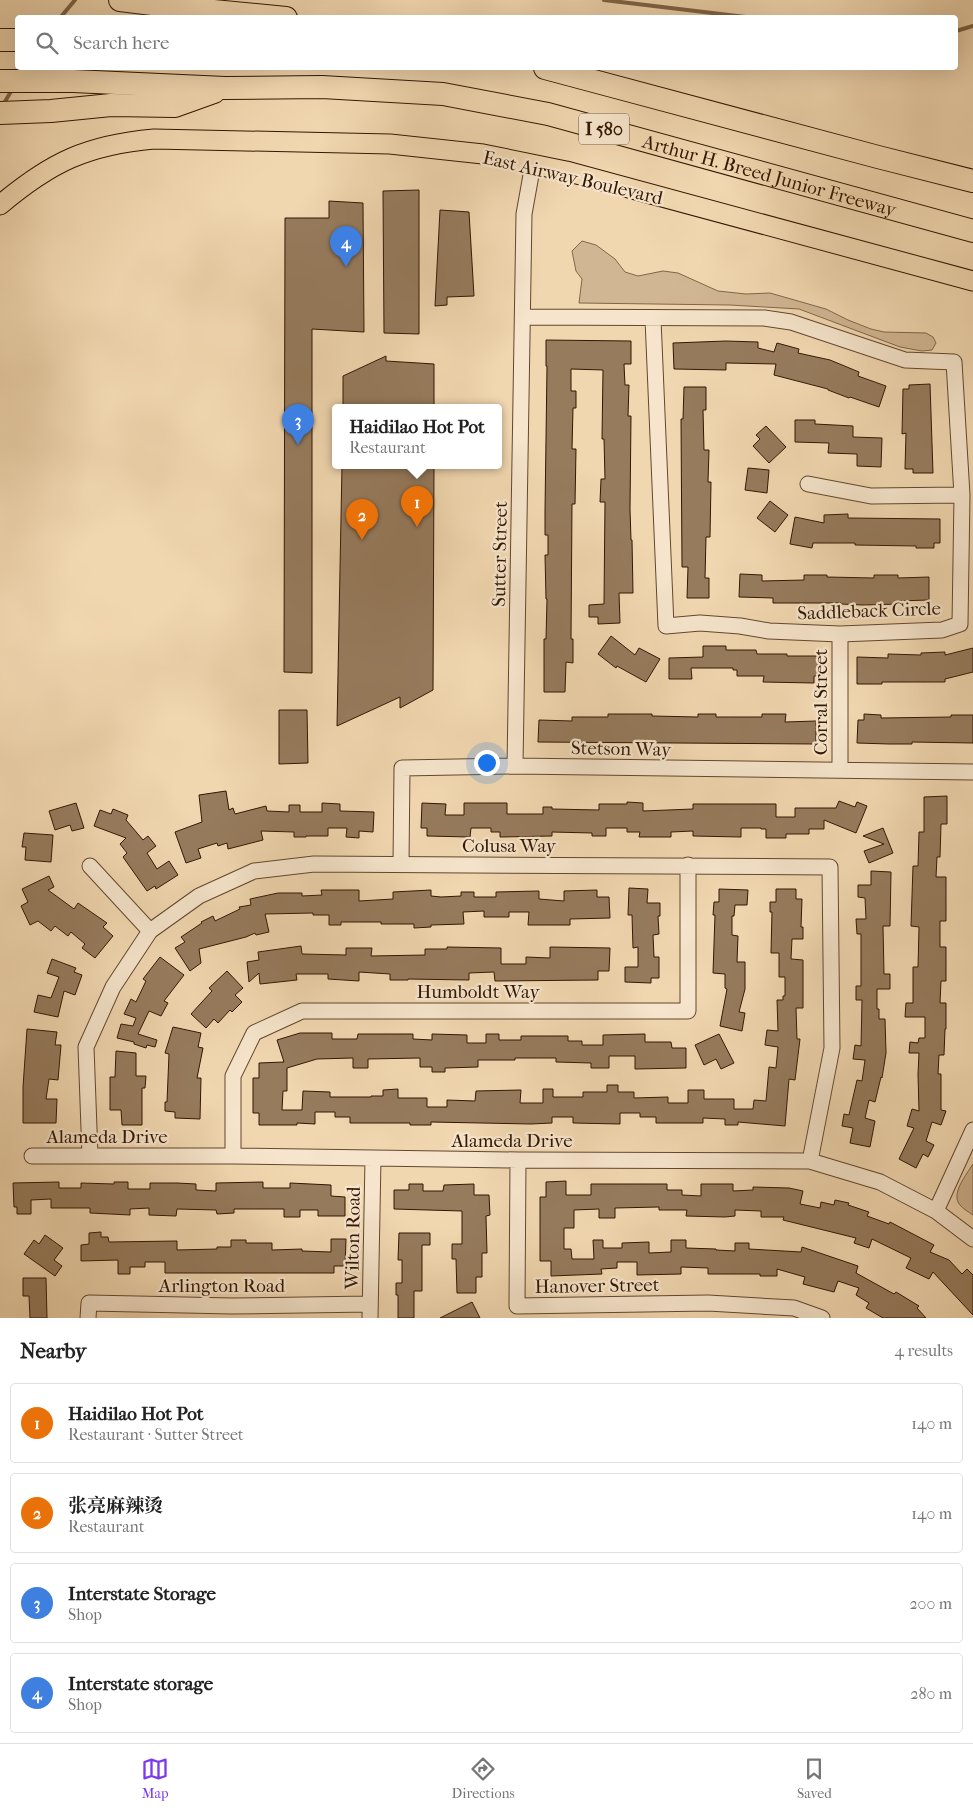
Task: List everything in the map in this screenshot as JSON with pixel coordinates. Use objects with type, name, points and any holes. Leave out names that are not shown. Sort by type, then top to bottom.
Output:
[{"type":"highway","points":[[127,1],[255,15]]},
{"type":"highway","name":"I 580","points":[[552,70],[973,181]]},
{"type":"highway","name":"Arthur H. Breed Junior Freeway","points":[[0,81],[72,81],[224,88],[331,87],[443,94],[498,104],[586,124],[973,231]]},
{"type":"highway","points":[[0,113],[51,111],[112,105],[175,106],[224,88]]},
{"type":"main road","name":"East Airway Boulevard","points":[[0,205],[29,181],[50,168],[100,147],[127,141],[154,139],[390,144],[473,153],[533,164],[602,180],[689,206],[973,281]]},
{"type":"street","name":"Sutter Street","points":[[515,766],[524,214],[533,164]]},
{"type":"street","name":"Saddleback Circle","points":[[522,317],[764,318],[791,322],[905,360],[954,362],[962,495],[960,624],[942,630],[840,634],[769,631],[740,626],[700,623],[666,626],[653,319]]},
{"type":"street","points":[[808,484],[871,496],[962,495]]},
{"type":"street","name":"Corral Street","points":[[840,634],[840,770]]},
{"type":"street","name":"Stetson Way","points":[[401,864],[402,768],[515,766],[973,772]]},
{"type":"street","name":"Colusa Way","points":[[90,1156],[86,1047],[113,987],[150,931],[199,896],[254,871],[314,864],[830,867],[832,1048],[810,1161]]},
{"type":"street","points":[[90,866],[150,931]]},
{"type":"street","name":"Humboldt Way","points":[[234,1156],[234,1076],[254,1034],[302,1011],[688,1011],[688,866]]},
{"type":"street","points":[[936,1211],[973,1130]]},
{"type":"street","name":"Alameda Drive","points":[[32,1156],[810,1161],[880,1182],[936,1211],[973,1239]]},
{"type":"street","name":"Wilton Road","points":[[370,1311],[373,1159]]},
{"type":"street","name":"Hanover Street","points":[[518,1160],[517,1306],[707,1310],[794,1308],[822,1318]]},
{"type":"street","name":"Arlington Road","points":[[88,1318],[88,1303],[232,1312],[370,1311]]},
{"type":"shaded area","points":[[582,241],[596,245],[615,259],[625,272],[638,276],[663,271],[678,273],[718,291],[746,294],[770,293],[826,309],[871,329],[884,332],[926,333],[933,337],[936,343],[932,350],[922,351],[900,347],[799,309],[730,305],[579,303],[582,279],[576,271],[572,251]]},
{"type":"shaded area","points":[[973,1164],[973,1215],[960,1205],[957,1195],[960,1184]]},
{"type":"building","points":[[419,190],[419,334],[384,333],[383,191]]},
{"type":"building","points":[[329,201],[363,203],[364,332],[312,329],[312,673],[284,672],[285,218],[329,218]]},
{"type":"building","points":[[440,210],[469,212],[474,296],[447,297],[447,305],[435,306]]},
{"type":"building","points":[[546,340],[631,341],[631,364],[624,364],[625,385],[629,385],[628,416],[631,416],[630,509],[633,593],[619,593],[620,623],[598,624],[598,617],[589,617],[589,605],[604,604],[605,502],[600,502],[601,479],[605,479],[604,439],[602,439],[603,370],[571,369],[571,391],[576,391],[576,408],[573,408],[572,449],[576,449],[575,504],[572,504],[571,639],[573,639],[573,663],[566,662],[565,692],[544,692],[544,639],[546,639],[547,599],[545,555],[548,555],[548,535],[545,535]]},
{"type":"building","points":[[758,342],[758,348],[774,352],[777,343],[799,349],[798,353],[830,360],[859,372],[858,376],[886,386],[879,407],[828,389],[774,375],[776,364],[726,363],[726,370],[674,369],[673,343]]},
{"type":"building","points":[[386,356],[386,361],[434,364],[434,404],[343,404],[343,376]]},
{"type":"building","points":[[930,384],[933,473],[913,473],[913,469],[905,469],[906,433],[902,434],[903,389],[909,389],[909,385]]},
{"type":"building","points":[[684,387],[706,387],[706,410],[703,410],[704,450],[709,450],[708,482],[711,482],[710,537],[706,537],[705,578],[709,578],[709,598],[687,598],[688,567],[682,567],[681,419],[683,419]]},
{"type":"building","points":[[795,420],[815,420],[815,424],[853,426],[853,437],[882,438],[881,467],[857,466],[857,454],[828,453],[829,443],[795,442]]},
{"type":"building","points":[[766,426],[786,447],[769,463],[753,446],[760,439],[756,435]]},
{"type":"building","points":[[748,468],[769,470],[767,493],[745,490]]},
{"type":"building","points":[[342,469],[434,469],[433,690],[400,708],[400,697],[337,726]]},
{"type":"building","points":[[770,501],[788,515],[775,532],[757,518]]},
{"type":"building","points":[[848,514],[848,518],[940,519],[940,543],[934,543],[934,548],[855,545],[855,543],[813,543],[812,548],[790,544],[795,517],[824,523],[824,515]]},
{"type":"building","points":[[740,574],[762,575],[762,581],[804,580],[804,575],[874,578],[874,575],[898,575],[898,578],[929,577],[929,600],[898,601],[899,604],[863,605],[841,603],[773,603],[773,598],[739,597]]},
{"type":"building","points":[[611,636],[635,655],[639,648],[660,659],[646,682],[617,666],[616,668],[598,654]]},
{"type":"building","points":[[703,646],[726,646],[726,650],[756,650],[757,654],[818,656],[818,676],[814,676],[814,683],[763,682],[764,676],[737,676],[737,670],[733,670],[733,668],[691,668],[692,679],[669,679],[669,658],[703,657]]},
{"type":"building","points":[[973,648],[973,672],[945,679],[945,682],[857,684],[857,657],[888,658],[888,654],[921,655],[921,653],[945,652],[945,655]]},
{"type":"building","points":[[279,710],[307,710],[308,763],[279,764]]},
{"type":"building","points":[[608,714],[698,717],[698,714],[716,714],[716,717],[762,717],[762,714],[786,714],[785,722],[816,721],[816,744],[538,742],[539,720],[572,721],[572,717],[608,717]]},
{"type":"building","points":[[864,714],[881,715],[881,718],[973,715],[973,743],[857,743],[858,720],[864,720]]},
{"type":"building","points":[[226,791],[229,810],[233,808],[235,814],[266,806],[267,811],[289,812],[289,805],[300,805],[300,812],[322,812],[322,803],[340,804],[340,811],[374,812],[373,832],[359,831],[359,838],[346,837],[347,828],[328,828],[328,836],[306,837],[294,837],[294,832],[261,831],[263,840],[228,849],[227,843],[218,846],[217,843],[198,849],[201,858],[186,863],[175,832],[202,822],[199,795]]},
{"type":"building","points":[[947,796],[947,824],[941,824],[940,857],[937,857],[936,877],[946,877],[946,921],[940,921],[940,947],[946,947],[946,981],[941,981],[940,1003],[946,1003],[946,1029],[944,1055],[939,1055],[938,1074],[941,1074],[941,1110],[946,1111],[941,1125],[932,1122],[926,1141],[934,1145],[928,1157],[923,1154],[916,1168],[899,1159],[914,1128],[907,1126],[912,1109],[919,1111],[919,1053],[909,1053],[910,1042],[918,1043],[919,1038],[925,1038],[925,1017],[905,1017],[906,1003],[913,1003],[913,967],[918,967],[919,927],[911,926],[913,866],[918,866],[919,832],[924,832],[924,797]]},
{"type":"building","points":[[839,801],[855,807],[857,802],[867,806],[856,833],[824,820],[824,829],[809,829],[809,834],[786,834],[786,838],[766,838],[766,829],[761,828],[741,828],[741,837],[693,836],[693,831],[671,832],[671,837],[639,837],[640,832],[627,832],[627,828],[606,828],[606,836],[592,836],[592,833],[552,832],[552,836],[500,837],[500,832],[491,832],[491,828],[471,828],[470,837],[427,836],[427,828],[421,828],[422,803],[446,804],[445,815],[464,815],[464,803],[507,803],[507,814],[543,814],[543,807],[552,807],[552,809],[599,810],[599,804],[627,804],[627,802],[643,803],[643,811],[693,809],[693,804],[776,804],[776,817],[795,817],[795,808],[836,808]]},
{"type":"building","points":[[76,803],[84,828],[72,831],[70,825],[55,830],[49,811]]},
{"type":"building","points":[[113,809],[128,815],[126,820],[143,840],[148,836],[156,846],[147,853],[157,869],[169,861],[178,875],[156,889],[155,886],[147,891],[123,857],[127,853],[120,844],[126,838],[94,826],[100,810],[111,814]]},
{"type":"building","points":[[883,828],[893,853],[869,863],[864,851],[884,844],[863,836]]},
{"type":"building","points":[[24,833],[53,835],[51,862],[25,860],[26,847],[22,847]]},
{"type":"building","points":[[871,871],[891,872],[890,926],[883,926],[884,974],[890,974],[890,989],[877,989],[879,1019],[885,1019],[886,1053],[882,1078],[875,1102],[869,1100],[865,1118],[875,1121],[870,1147],[850,1143],[853,1128],[842,1126],[844,1114],[849,1115],[857,1080],[862,1081],[865,1060],[853,1059],[855,1045],[861,1046],[862,1000],[856,1000],[856,986],[861,986],[861,934],[857,934],[856,919],[866,919],[865,898],[858,897],[858,885],[871,885]]},
{"type":"building","points":[[49,876],[54,887],[48,890],[74,909],[78,903],[107,923],[103,927],[113,936],[95,958],[82,948],[85,944],[71,932],[68,936],[55,926],[51,931],[38,921],[30,925],[21,906],[28,902],[22,889]]},
{"type":"building","points":[[629,888],[648,889],[647,903],[660,903],[660,916],[658,916],[659,934],[653,935],[654,957],[659,957],[659,978],[651,978],[651,983],[625,982],[625,967],[638,967],[638,947],[633,948],[632,915],[628,915]]},
{"type":"building","points":[[719,889],[748,890],[747,905],[735,905],[734,916],[732,916],[732,935],[738,936],[737,962],[745,962],[745,989],[739,1012],[745,1013],[742,1031],[720,1026],[727,989],[725,988],[725,974],[713,973],[715,915],[713,915],[714,902],[719,902]]},
{"type":"building","points":[[776,889],[796,889],[796,899],[802,899],[801,927],[803,927],[803,939],[792,939],[791,959],[803,960],[803,1008],[796,1008],[797,1039],[800,1039],[795,1080],[789,1079],[785,1126],[738,1122],[738,1125],[725,1125],[725,1119],[703,1118],[703,1123],[656,1123],[656,1117],[640,1117],[640,1113],[620,1113],[620,1124],[573,1123],[573,1117],[552,1117],[552,1123],[431,1122],[431,1125],[410,1125],[410,1123],[350,1123],[350,1117],[335,1117],[335,1112],[315,1112],[315,1124],[259,1125],[259,1113],[253,1113],[253,1078],[259,1078],[259,1063],[284,1062],[277,1040],[300,1033],[332,1033],[332,1039],[357,1039],[358,1034],[413,1034],[413,1039],[432,1040],[432,1034],[467,1035],[467,1043],[486,1043],[486,1034],[499,1034],[499,1040],[521,1040],[521,1036],[568,1036],[568,1041],[582,1041],[582,1045],[603,1045],[603,1035],[645,1034],[645,1042],[671,1042],[672,1048],[686,1048],[686,1068],[635,1069],[635,1056],[609,1056],[609,1068],[591,1068],[591,1063],[556,1062],[556,1058],[515,1058],[515,1060],[478,1060],[478,1067],[445,1068],[445,1072],[432,1072],[432,1067],[420,1067],[420,1058],[368,1059],[368,1068],[353,1068],[353,1058],[317,1059],[287,1068],[287,1091],[283,1091],[282,1110],[302,1110],[303,1091],[330,1092],[330,1097],[371,1097],[383,1096],[383,1090],[398,1089],[398,1098],[427,1098],[427,1107],[447,1107],[447,1100],[475,1101],[476,1091],[521,1090],[520,1103],[543,1103],[543,1089],[553,1089],[553,1097],[583,1097],[583,1092],[607,1092],[607,1085],[618,1085],[618,1092],[634,1092],[634,1098],[668,1097],[668,1103],[688,1103],[688,1090],[704,1090],[704,1099],[734,1099],[734,1109],[753,1109],[754,1100],[766,1101],[769,1067],[776,1068],[778,1047],[765,1045],[767,1030],[778,1031],[777,1000],[783,1000],[783,996],[785,996],[785,977],[779,977],[779,953],[771,953],[772,912],[770,912],[770,902],[776,902]]},
{"type":"building","points":[[321,890],[359,890],[359,901],[393,899],[393,892],[431,890],[431,896],[441,897],[461,896],[461,892],[474,892],[474,897],[496,897],[496,892],[539,891],[539,899],[564,901],[564,891],[597,890],[597,897],[609,897],[610,918],[570,919],[570,925],[528,925],[529,912],[509,912],[509,917],[484,917],[484,911],[463,912],[464,924],[431,925],[431,927],[414,928],[414,924],[381,924],[381,922],[341,922],[341,925],[329,925],[329,915],[313,915],[313,913],[265,914],[269,932],[256,935],[255,933],[199,949],[201,963],[190,971],[175,948],[185,942],[181,937],[201,922],[213,916],[215,921],[240,909],[239,907],[251,905],[250,899],[278,893],[302,893],[302,896],[322,895]]},
{"type":"building","points":[[301,946],[302,954],[346,955],[346,948],[372,948],[371,956],[425,955],[425,949],[447,949],[447,947],[501,948],[501,964],[526,964],[526,957],[550,958],[550,947],[610,948],[609,971],[598,971],[598,980],[495,981],[494,972],[469,973],[469,980],[390,980],[390,974],[359,972],[359,981],[328,979],[328,974],[296,974],[297,980],[260,984],[259,973],[249,982],[247,962],[259,960],[258,952]]},
{"type":"building","points":[[160,957],[184,975],[164,1001],[168,1003],[161,1016],[149,1011],[138,1034],[157,1040],[155,1047],[147,1045],[146,1048],[134,1044],[134,1042],[117,1038],[121,1024],[133,1026],[136,1018],[124,1014],[131,999],[136,1002],[146,981],[143,979]]},
{"type":"building","points":[[52,959],[76,968],[74,972],[82,975],[75,995],[64,991],[58,1017],[34,1012],[38,995],[51,998],[59,977],[47,973]]},
{"type":"building","points":[[227,971],[243,988],[235,995],[242,1002],[232,1012],[230,1010],[218,1023],[214,1019],[206,1028],[191,1014],[212,991],[209,988]]},
{"type":"building","points":[[173,1027],[201,1033],[198,1047],[203,1048],[197,1078],[201,1078],[200,1119],[175,1118],[175,1112],[165,1111],[169,1054],[165,1053]]},
{"type":"building","points":[[27,1029],[57,1032],[55,1045],[61,1045],[58,1080],[49,1079],[46,1099],[57,1099],[56,1123],[23,1123],[23,1087]]},
{"type":"building","points":[[719,1034],[734,1063],[721,1069],[716,1059],[704,1065],[695,1045]]},
{"type":"building","points":[[116,1051],[136,1053],[136,1076],[146,1076],[145,1088],[142,1088],[142,1125],[122,1125],[121,1110],[110,1110],[110,1077],[115,1077]]},
{"type":"building","points":[[566,1181],[566,1195],[591,1195],[591,1184],[667,1184],[667,1190],[682,1190],[682,1195],[701,1196],[701,1184],[733,1184],[733,1191],[753,1190],[753,1187],[789,1188],[803,1191],[800,1204],[820,1208],[821,1202],[834,1205],[835,1200],[849,1203],[848,1205],[869,1212],[867,1216],[889,1224],[890,1222],[934,1245],[930,1252],[949,1260],[962,1274],[967,1269],[973,1275],[973,1315],[933,1272],[929,1279],[906,1268],[911,1258],[872,1239],[869,1248],[854,1243],[856,1238],[783,1220],[784,1217],[761,1217],[761,1211],[735,1210],[735,1216],[725,1217],[686,1216],[687,1210],[659,1210],[659,1207],[615,1208],[615,1218],[599,1218],[599,1209],[574,1210],[574,1228],[564,1228],[564,1249],[571,1249],[572,1259],[594,1259],[593,1240],[603,1240],[603,1248],[622,1248],[622,1243],[649,1242],[649,1253],[671,1252],[671,1240],[686,1240],[686,1248],[716,1250],[735,1251],[735,1243],[749,1243],[749,1249],[801,1252],[802,1247],[858,1266],[856,1273],[894,1294],[896,1292],[919,1306],[917,1308],[926,1318],[883,1318],[866,1308],[869,1303],[856,1295],[859,1288],[838,1281],[834,1292],[803,1284],[805,1277],[777,1269],[777,1276],[760,1276],[760,1274],[708,1274],[708,1268],[681,1267],[681,1274],[637,1275],[637,1262],[617,1262],[617,1268],[601,1269],[602,1274],[551,1276],[551,1261],[540,1261],[540,1197],[546,1197],[546,1182]]},
{"type":"building","points":[[59,1182],[59,1188],[81,1188],[81,1183],[114,1184],[114,1182],[128,1182],[128,1189],[150,1189],[150,1183],[177,1183],[196,1184],[196,1190],[216,1191],[216,1183],[263,1182],[263,1188],[290,1188],[290,1183],[331,1185],[331,1196],[345,1197],[345,1216],[318,1216],[318,1210],[300,1210],[300,1217],[284,1217],[284,1209],[234,1209],[234,1213],[217,1214],[216,1210],[177,1209],[176,1216],[149,1215],[149,1208],[130,1209],[130,1215],[90,1213],[90,1208],[51,1208],[51,1199],[31,1200],[31,1214],[17,1214],[17,1207],[14,1207],[13,1183]]},
{"type":"building","points":[[409,1184],[423,1184],[423,1191],[443,1191],[444,1185],[474,1184],[474,1195],[489,1195],[490,1215],[486,1216],[487,1253],[482,1253],[482,1277],[476,1277],[476,1293],[457,1293],[456,1259],[452,1259],[452,1244],[462,1244],[462,1211],[394,1209],[394,1190],[409,1190]]},
{"type":"building","points":[[101,1232],[101,1237],[108,1237],[109,1242],[177,1241],[177,1250],[231,1247],[231,1240],[246,1240],[246,1243],[272,1243],[272,1250],[302,1249],[302,1251],[331,1252],[331,1239],[346,1239],[345,1266],[334,1266],[334,1273],[165,1273],[165,1262],[145,1262],[145,1267],[130,1267],[130,1274],[118,1274],[118,1260],[81,1261],[81,1245],[89,1244],[89,1233]]},
{"type":"building","points":[[399,1233],[430,1233],[430,1245],[422,1245],[422,1291],[414,1291],[414,1318],[398,1318],[396,1283],[402,1283],[402,1260],[398,1260]]},
{"type":"building","points":[[45,1235],[63,1248],[54,1260],[62,1266],[55,1276],[24,1254],[34,1240],[39,1244]]},
{"type":"building","points":[[23,1278],[46,1278],[47,1318],[30,1318],[29,1296],[23,1296]]},
{"type":"building","points":[[472,1302],[480,1318],[440,1318]]},
{"type":"waterway","points":[[62,15],[75,0]]},
{"type":"waterway","points":[[604,0],[729,15]]},
{"type":"waterway","points":[[958,30],[973,26]]},
{"type":"waterway","points":[[3,105],[13,88]]},
{"type":"place","name":"Interstate storage","points":[[346,267]]},
{"type":"place","name":"Interstate Storage","points":[[298,445]]},
{"type":"place","name":"Haidilao Hot Pot","points":[[417,527]]},
{"type":"place","name":"张亮麻辣烫","points":[[362,540]]}]
